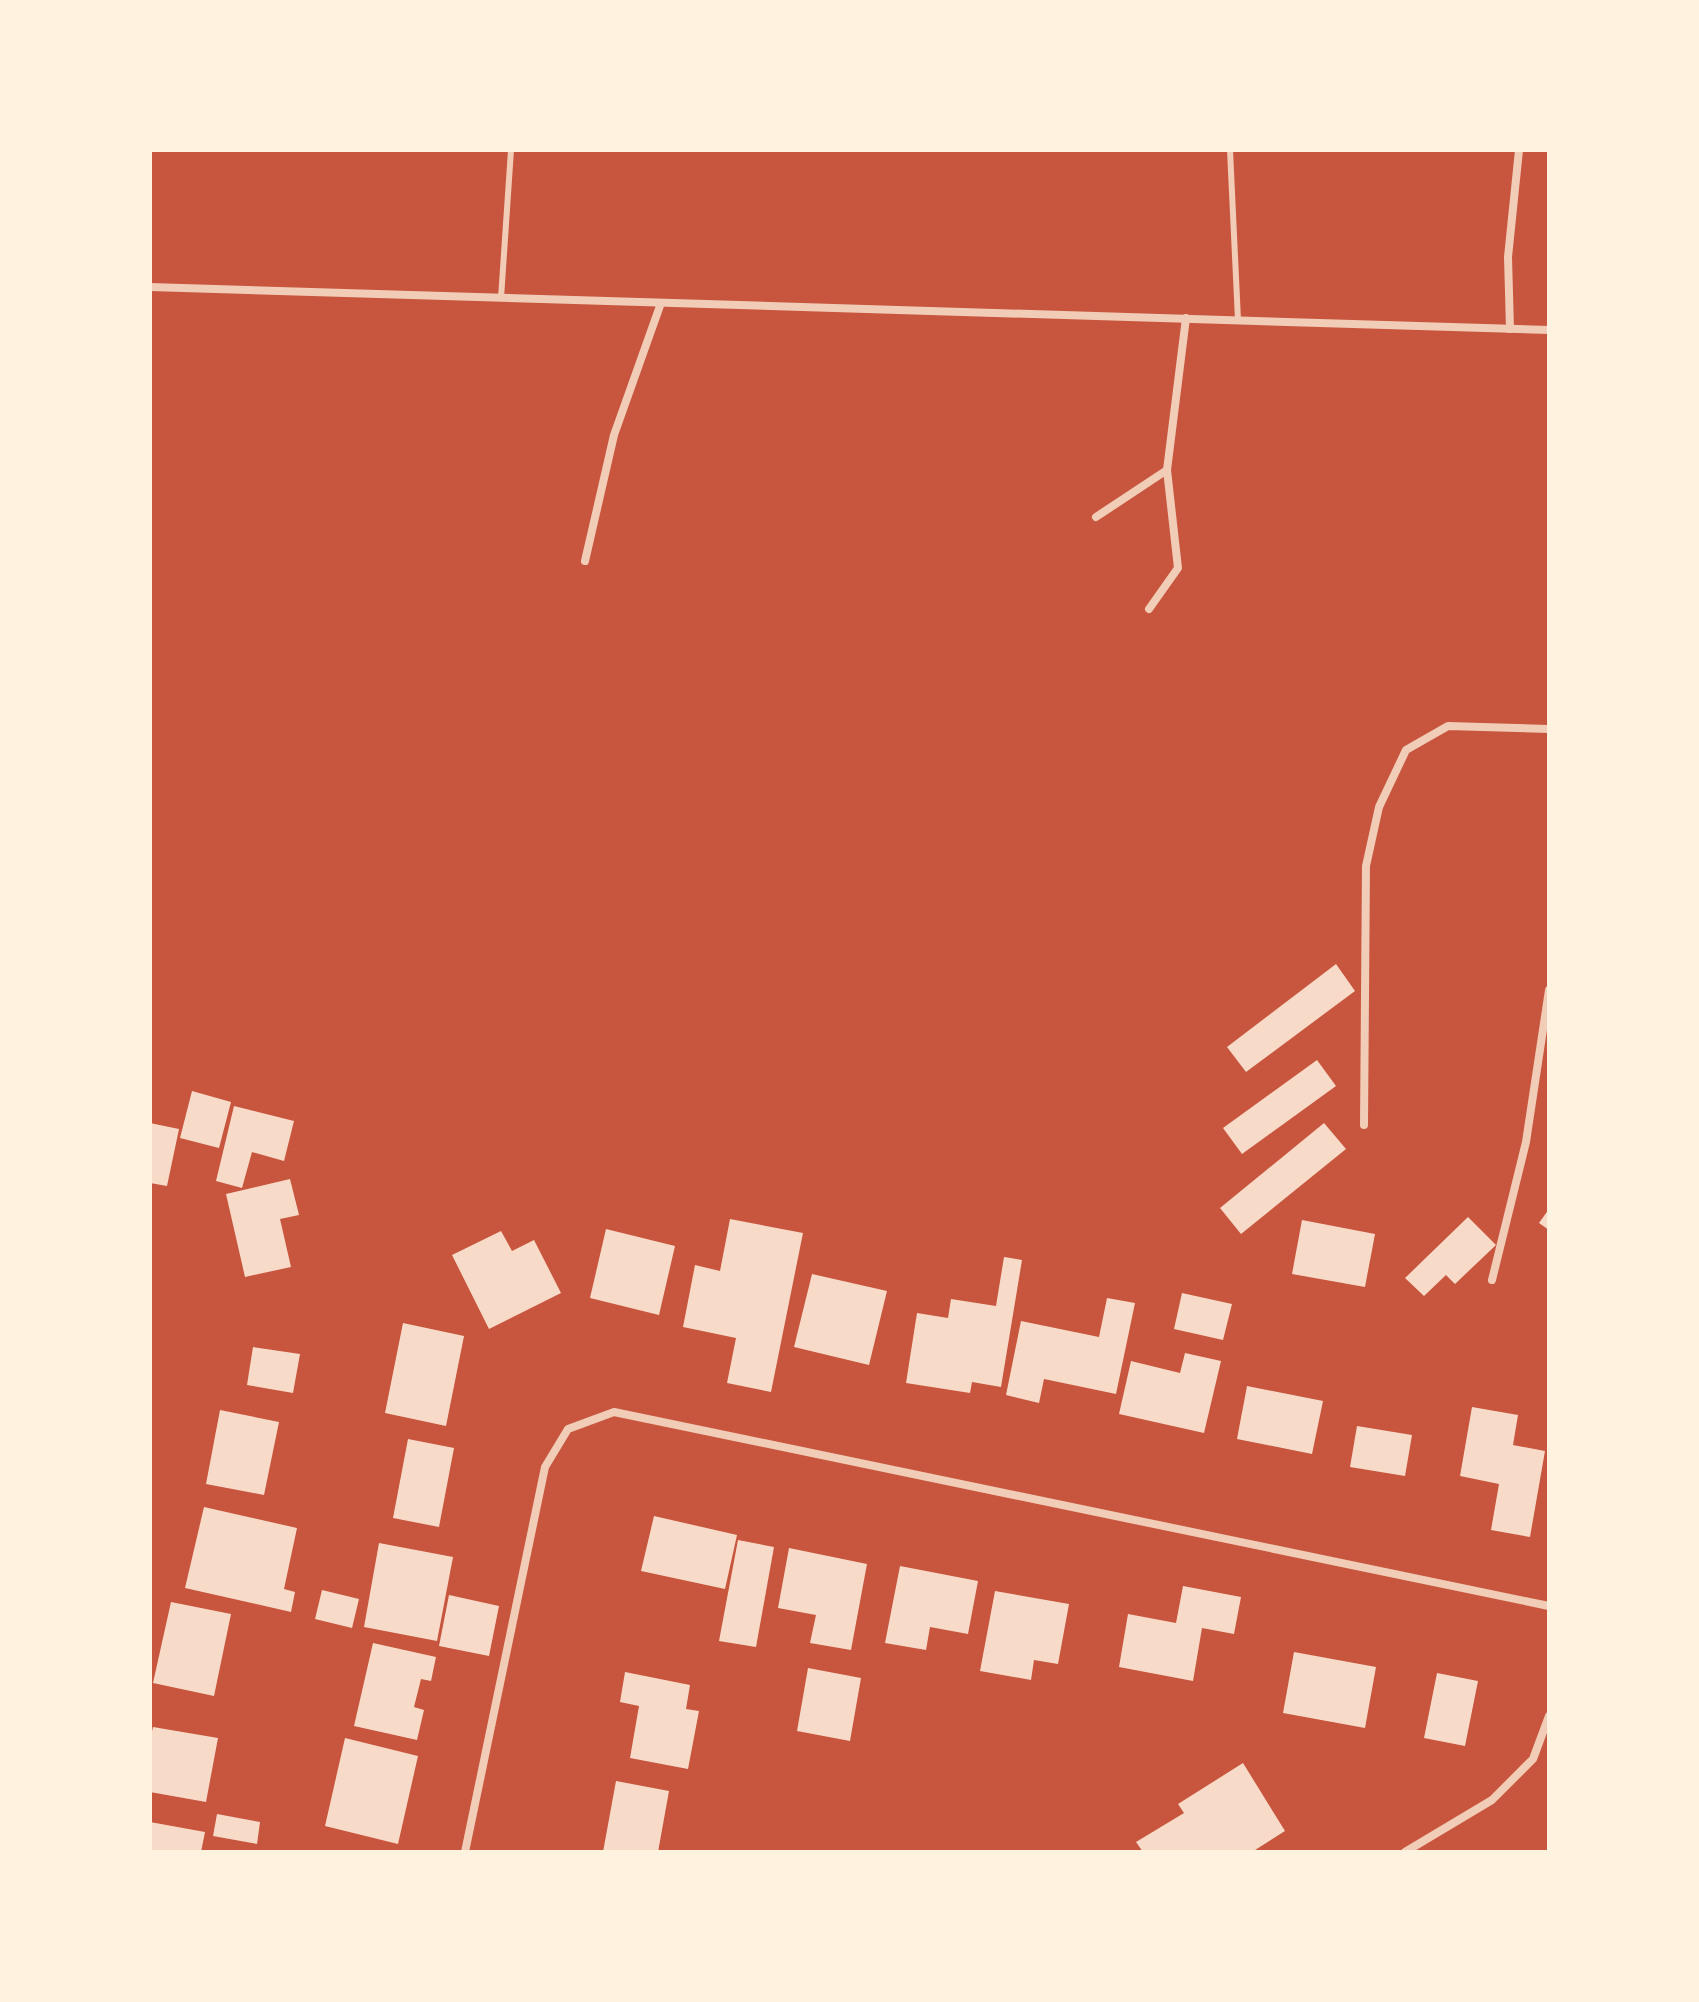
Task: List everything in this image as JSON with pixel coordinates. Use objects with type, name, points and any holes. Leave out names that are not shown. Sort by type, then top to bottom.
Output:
[{"type":"street","points":[[1510,329],[1508,257],[1519,150]]},
{"type":"street","points":[[150,287],[1549,330]]},
{"type":"street","points":[[585,561],[614,435],[661,303]]},
{"type":"street","points":[[1149,609],[1178,568],[1167,470],[1186,318]]},
{"type":"street","points":[[1096,517],[1167,470]]},
{"type":"street","points":[[1364,1125],[1366,866],[1379,807],[1406,750],[1448,726],[1549,729]]},
{"type":"street","points":[[1492,1280],[1526,1142],[1549,990]]},
{"type":"street","points":[[465,1852],[545,1467],[568,1429],[614,1412],[1549,1606]]},
{"type":"street","points":[[1405,1852],[1492,1800],[1533,1759],[1549,1716]]},
{"type":"lane","points":[[501,298],[511,150]]},
{"type":"lane","points":[[1230,150],[1238,320]]},
{"type":"building","points":[[1336,964],[1355,991],[1246,1072],[1227,1047]]},
{"type":"building","points":[[1317,1060],[1336,1086],[1242,1154],[1223,1128]]},
{"type":"building","points":[[192,1091],[231,1102],[219,1148],[180,1138]]},
{"type":"building","points":[[234,1106],[294,1121],[284,1161],[252,1152],[242,1188],[216,1181]]},
{"type":"building","points":[[150,1123],[179,1129],[167,1186],[150,1183]]},
{"type":"building","points":[[1324,1123],[1346,1149],[1241,1234],[1220,1208]]},
{"type":"building","points":[[290,1179],[299,1215],[280,1219],[291,1267],[245,1277],[226,1194]]},
{"type":"building","points":[[1549,1209],[1549,1230],[1539,1223]]},
{"type":"building","points":[[1468,1217],[1496,1245],[1455,1284],[1446,1275],[1424,1296],[1405,1278]]},
{"type":"building","points":[[730,1219],[803,1233],[771,1392],[727,1383],[736,1338],[683,1327],[695,1265],[720,1271]]},
{"type":"building","points":[[1302,1220],[1375,1234],[1365,1287],[1292,1274]]},
{"type":"building","points":[[606,1229],[675,1246],[659,1315],[590,1298]]},
{"type":"building","points":[[501,1231],[512,1251],[534,1240],[561,1293],[489,1329],[452,1255]]},
{"type":"building","points":[[1004,1257],[1022,1260],[1001,1387],[972,1382],[970,1393],[906,1383],[917,1313],[948,1318],[951,1299],[996,1306]]},
{"type":"building","points":[[812,1274],[887,1291],[869,1365],[794,1347]]},
{"type":"building","points":[[1182,1293],[1232,1304],[1223,1340],[1174,1329]]},
{"type":"building","points":[[1107,1298],[1135,1303],[1116,1394],[1044,1379],[1039,1403],[1006,1395],[1021,1321],[1099,1337]]},
{"type":"building","points":[[403,1323],[464,1336],[446,1426],[385,1413]]},
{"type":"building","points":[[253,1347],[300,1354],[293,1393],[247,1385]]},
{"type":"building","points":[[1185,1353],[1221,1361],[1204,1433],[1119,1414],[1131,1361],[1180,1373]]},
{"type":"building","points":[[1247,1386],[1323,1401],[1312,1454],[1237,1439]]},
{"type":"building","points":[[1472,1407],[1518,1415],[1513,1445],[1545,1451],[1530,1537],[1491,1530],[1499,1484],[1460,1476]]},
{"type":"building","points":[[220,1410],[279,1422],[264,1495],[206,1484]]},
{"type":"building","points":[[1357,1426],[1412,1435],[1405,1476],[1350,1467]]},
{"type":"building","points":[[408,1439],[454,1448],[439,1527],[393,1518]]},
{"type":"building","points":[[204,1507],[297,1528],[284,1589],[295,1592],[291,1612],[185,1588]]},
{"type":"building","points":[[654,1516],[737,1535],[725,1589],[641,1571]]},
{"type":"building","points":[[738,1540],[774,1547],[756,1647],[719,1641]]},
{"type":"building","points":[[379,1543],[453,1557],[437,1641],[364,1627]]},
{"type":"building","points":[[789,1548],[867,1564],[851,1650],[810,1643],[816,1615],[778,1608]]},
{"type":"building","points":[[900,1566],[978,1581],[968,1634],[930,1627],[926,1650],[885,1643]]},
{"type":"building","points":[[1183,1586],[1241,1597],[1234,1634],[1202,1628],[1193,1681],[1119,1667],[1128,1614],[1176,1623]]},
{"type":"building","points":[[322,1590],[359,1599],[352,1628],[315,1619]]},
{"type":"building","points":[[995,1591],[1069,1604],[1058,1664],[1034,1660],[1031,1680],[980,1671]]},
{"type":"building","points":[[449,1595],[499,1606],[489,1656],[439,1646]]},
{"type":"building","points":[[171,1602],[231,1614],[214,1696],[153,1683]]},
{"type":"building","points":[[373,1643],[436,1657],[431,1681],[421,1679],[414,1707],[424,1710],[417,1740],[354,1726]]},
{"type":"building","points":[[1294,1652],[1376,1667],[1365,1728],[1283,1713]]},
{"type":"building","points":[[808,1668],[861,1678],[850,1741],[797,1731]]},
{"type":"building","points":[[625,1672],[690,1685],[686,1709],[699,1711],[688,1769],[630,1758],[639,1706],[620,1702]]},
{"type":"building","points":[[1437,1673],[1478,1681],[1465,1746],[1424,1738]]},
{"type":"building","points":[[153,1727],[218,1738],[206,1802],[150,1792]]},
{"type":"building","points":[[345,1738],[418,1756],[398,1844],[325,1826]]},
{"type":"building","points":[[1243,1763],[1285,1831],[1252,1852],[1143,1852],[1136,1842],[1184,1813],[1178,1804]]},
{"type":"building","points":[[616,1781],[669,1791],[658,1852],[603,1852]]},
{"type":"building","points":[[217,1814],[260,1822],[257,1844],[213,1836]]},
{"type":"building","points":[[150,1822],[205,1832],[201,1852],[150,1852]]}]
